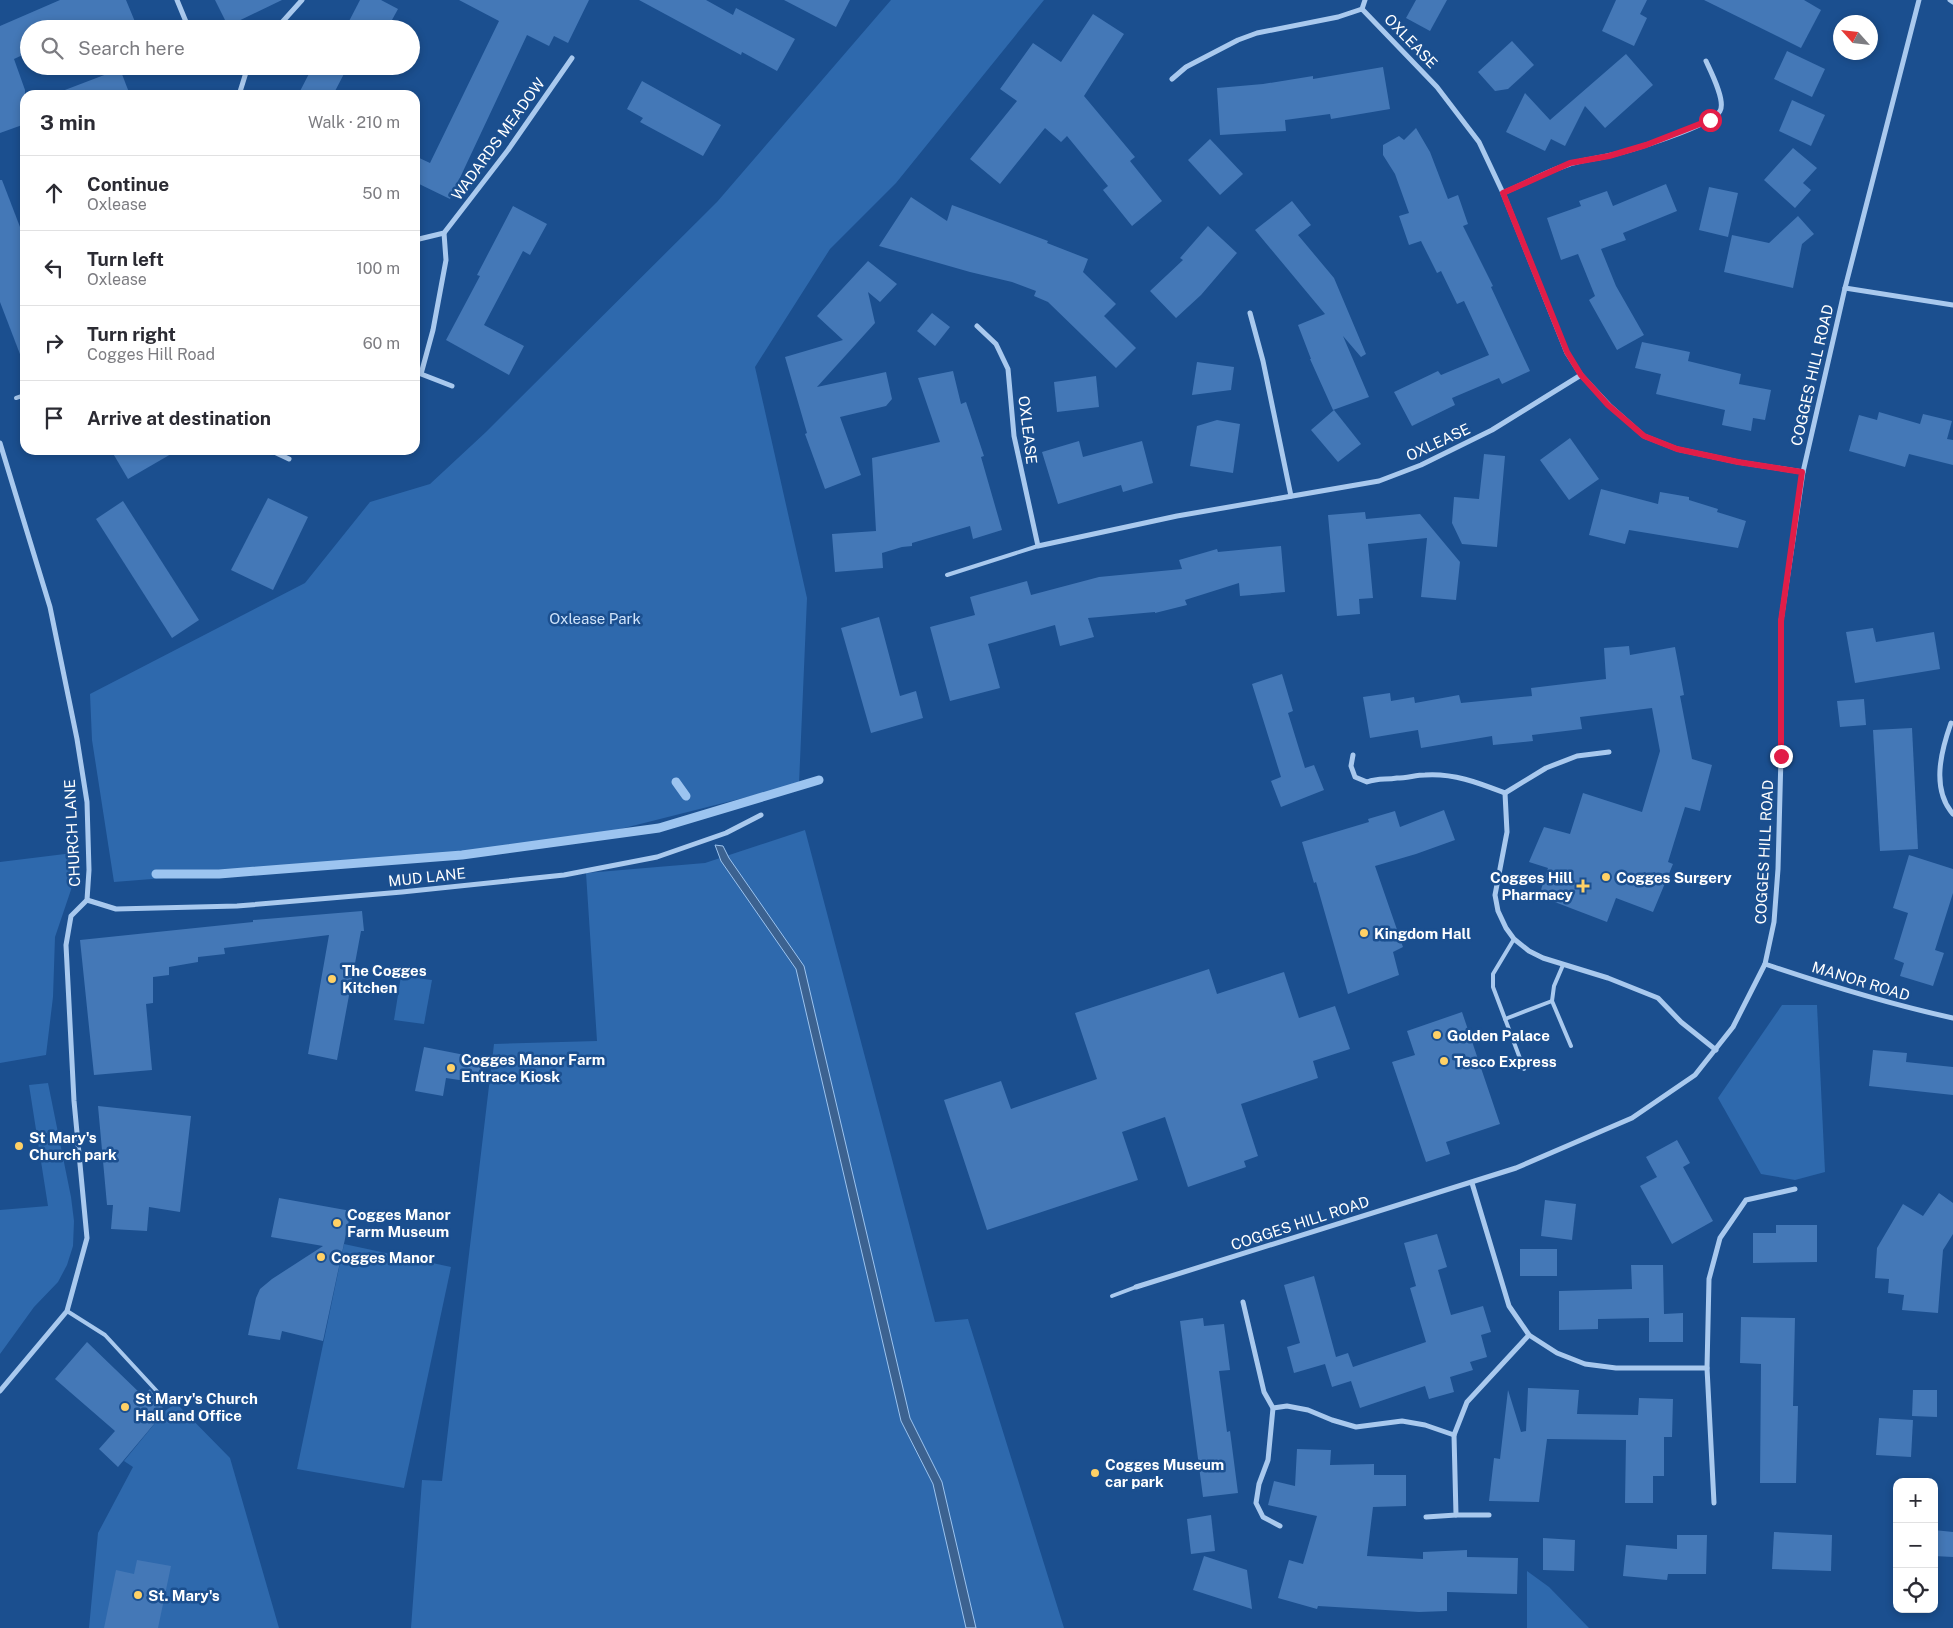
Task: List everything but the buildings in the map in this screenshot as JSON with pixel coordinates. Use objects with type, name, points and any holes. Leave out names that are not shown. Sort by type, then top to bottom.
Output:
[{"type":"street","points":[[177,0],[185,20]]},
{"type":"street","points":[[284,20],[302,0]]},
{"type":"street","points":[[1172,78],[1186,67],[1238,40],[1257,33],[1338,18],[1362,9],[1366,0]]},
{"type":"street","name":"COGGES HILL ROAD","points":[[1136,1287],[1472,1183],[1516,1168],[1632,1118],[1696,1075],[1734,1027],[1764,964],[1774,922],[1778,869],[1781,756],[1781,621],[1802,472],[1845,288],[1919,0]]},
{"type":"street","name":"OXLEASE","points":[[1362,9],[1437,87],[1479,142],[1503,193],[1567,352],[1581,375],[1608,405],[1644,436],[1677,449],[1738,462],[1802,472]]},
{"type":"street","name":"WADARDS MEADOW","points":[[444,233],[508,150],[572,58]]},
{"type":"street","points":[[1503,193],[1570,163],[1609,156],[1646,145],[1710,120],[1719,114],[1722,107],[1720,96],[1706,61]]},
{"type":"street","points":[[241,90],[245,75]]},
{"type":"street","points":[[420,239],[444,233],[446,260],[433,330],[420,374],[452,386]]},
{"type":"street","name":"COGGES HILL ROAD","points":[[1845,288],[1953,305]]},
{"type":"street","points":[[1250,313],[1263,361],[1291,496]]},
{"type":"street","name":"OXLEASE","points":[[977,326],[996,344],[1008,369],[1014,436],[1038,546],[1177,516],[1379,481],[1421,465],[1492,430],[1581,375]]},
{"type":"street","name":"CHURCH LANE","points":[[0,443],[50,607],[77,739],[87,802],[89,870],[87,900],[71,916],[66,945],[74,1101],[87,1238],[67,1311],[0,1392]]},
{"type":"street","points":[[281,455],[289,459]]},
{"type":"street","points":[[1951,724],[1944,744],[1939,772],[1949,810],[1953,814]]},
{"type":"street","points":[[1505,793],[1546,768],[1577,756],[1609,752]]},
{"type":"street","points":[[1353,755],[1351,766],[1354,777],[1366,782],[1377,778],[1395,779],[1424,775],[1446,775],[1465,778],[1505,793]]},
{"type":"street","points":[[1505,793],[1507,832],[1494,895],[1498,911],[1514,939],[1529,951],[1563,965],[1608,978],[1658,998],[1681,1022],[1716,1050]]},
{"type":"street","name":"MUD LANE","points":[[87,900],[116,909],[237,906],[402,892],[564,875],[657,857],[726,833],[761,815]]},
{"type":"street","name":"MANOR ROAD","points":[[1764,964],[1863,996],[1909,1009],[1953,1018]]},
{"type":"street","points":[[1472,1183],[1509,1306],[1529,1335],[1558,1352],[1585,1364],[1616,1368],[1706,1368]]},
{"type":"street","points":[[1714,1503],[1706,1368],[1709,1279],[1720,1238],[1746,1200],[1795,1189]]},
{"type":"street","points":[[1243,1302],[1264,1392],[1273,1408],[1268,1460],[1256,1502],[1263,1517],[1280,1526]]},
{"type":"street","points":[[1456,1515],[1454,1435],[1467,1402],[1529,1335]]},
{"type":"street","points":[[1273,1408],[1287,1406],[1308,1410],[1356,1427],[1402,1421],[1425,1425],[1454,1435]]},
{"type":"street","points":[[1426,1517],[1489,1514]]},
{"type":"lane","points":[[16,398],[20,397]]},
{"type":"lane","name":"OXLEASE","points":[[947,574],[1038,546]]},
{"type":"lane","points":[[1514,939],[1493,974],[1494,987],[1524,1069]]},
{"type":"lane","points":[[1563,965],[1554,986],[1552,1001],[1571,1046]]},
{"type":"lane","points":[[1505,1019],[1552,1001]]},
{"type":"lane","points":[[1112,1296],[1136,1287]]},
{"type":"lane","points":[[67,1311],[105,1335],[165,1400]]},
{"type":"green space","name":"Oxlease Park","points":[[891,0],[1044,0],[896,183],[830,249],[755,367],[807,598],[799,784],[545,848],[114,882],[92,740],[90,694],[305,583],[370,502],[430,484],[486,432],[717,202]]},
{"type":"green space","points":[[805,830],[935,1322],[968,1319],[1064,1628],[411,1628],[422,1480],[442,1481],[494,1044],[597,1041],[586,873],[705,863]]},
{"type":"green space","points":[[73,853],[76,875],[55,937],[53,997],[46,1055],[0,1063],[0,862]]},
{"type":"green space","points":[[401,976],[432,980],[424,1024],[394,1020]]},
{"type":"green space","points":[[1782,1005],[1817,1005],[1825,1172],[1795,1180],[1761,1174],[1718,1098]]},
{"type":"green space","points":[[48,1083],[71,1197],[74,1221],[73,1246],[67,1265],[58,1282],[34,1307],[0,1354],[0,1210],[48,1206],[29,1085]]},
{"type":"green space","points":[[344,1244],[451,1267],[404,1488],[297,1469]]},
{"type":"green space","points":[[176,1403],[230,1458],[279,1628],[89,1628],[98,1533],[133,1467],[124,1461],[165,1411]]},
{"type":"green space","points":[[1527,1571],[1549,1587],[1589,1628],[1527,1628]]},
{"type":"shaded area","points":[[715,845],[723,846],[729,858],[804,966],[910,1418],[942,1482],[976,1628],[966,1628],[933,1484],[901,1421],[796,969],[721,861]]},
{"type":"waterway","points":[[156,874],[219,874],[462,855],[659,828],[819,780]]},
{"type":"waterway","points":[[676,782],[686,796]]},
{"type":"place","name":"Cogges Surgery","points":[[1606,877]]},
{"type":"place","name":"Cogges Hill Pharmacy","points":[[1583,886]]},
{"type":"place","name":"Kingdom Hall","points":[[1364,933]]},
{"type":"place","name":"The Cogges Kitchen","points":[[332,979]]},
{"type":"place","name":"Golden Palace","points":[[1437,1035]]},
{"type":"place","name":"Tesco Express","points":[[1444,1061]]},
{"type":"place","name":"Cogges Manor Farm Entrace Kiosk","points":[[451,1068]]},
{"type":"place","name":"St Mary's Church park","points":[[19,1146]]},
{"type":"place","name":"Cogges Manor Farm Museum","points":[[337,1223]]},
{"type":"place","name":"Cogges Manor","points":[[321,1257]]},
{"type":"place","name":"St Mary's Church Hall and Office","points":[[125,1407]]},
{"type":"place","name":"Cogges Museum car park","points":[[1095,1473]]},
{"type":"place","name":"St. Mary's","points":[[138,1595]]},
{"type":"route","points":[[1710,120],[1646,145],[1609,156],[1570,163],[1503,193],[1567,352],[1581,375],[1608,405],[1644,436],[1677,449],[1738,462],[1802,472],[1781,621],[1781,756]]}]
